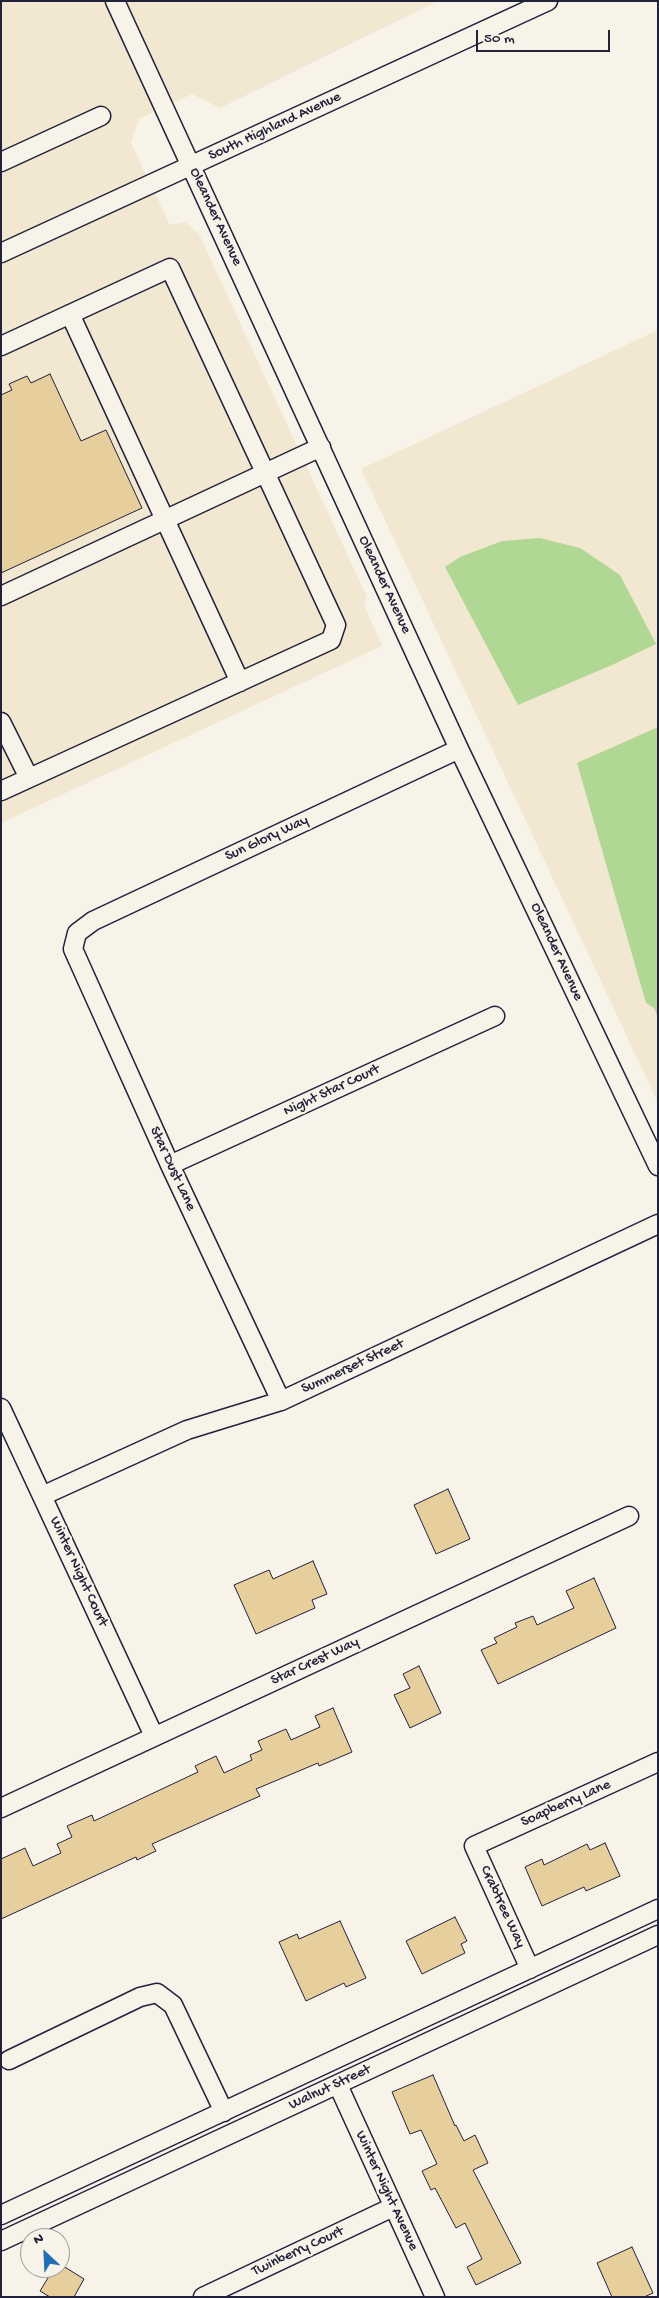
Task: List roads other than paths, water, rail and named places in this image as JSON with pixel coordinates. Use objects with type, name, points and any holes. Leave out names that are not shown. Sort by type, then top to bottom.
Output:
[{"type":"street","name":"Oleander Avenue","points":[[115,1],[459,749],[654,1147],[658,1166]]},
{"type":"street","name":"South Highland Avenue","points":[[1,253],[548,1]]},
{"type":"street","points":[[1,162],[101,116]]},
{"type":"street","points":[[1,346],[170,268],[336,625],[331,640],[1,790]]},
{"type":"street","points":[[70,314],[240,682]]},
{"type":"street","points":[[1,596],[321,447]]},
{"type":"street","points":[[1,722],[29,778]]},
{"type":"street","name":"Sun Glory Way","points":[[77,933],[93,921],[459,749]]},
{"type":"street","name":"Star Dust Lane","points":[[77,933],[73,949],[170,1166],[281,1401]]},
{"type":"street","name":"Night Star Court","points":[[170,1166],[495,1016]]},
{"type":"street","name":"Summerset Street","points":[[42,1496],[188,1430],[281,1401],[658,1224]]},
{"type":"street","name":"Winter Night Court","points":[[1,1408],[154,1736]]},
{"type":"street","name":"Star Crest Way","points":[[1,1808],[629,1516]]},
{"type":"street","name":"Soapberry Lane","points":[[474,1846],[658,1762]]},
{"type":"street","name":"Crabtree Way","points":[[474,1846],[530,1968]]},
{"type":"street","name":"Walnut Street","points":[[1,2215],[658,1909]]},
{"type":"street","name":"Walnut Street","points":[[1,2241],[658,1935]]},
{"type":"street","points":[[9,2060],[140,1997],[157,1994],[173,2005],[224,2112]]},
{"type":"street","name":"Winter Night Avenue","points":[[338,2085],[435,2297]]},
{"type":"street","name":"Twinberry Court","points":[[203,2297],[393,2207]]}]
